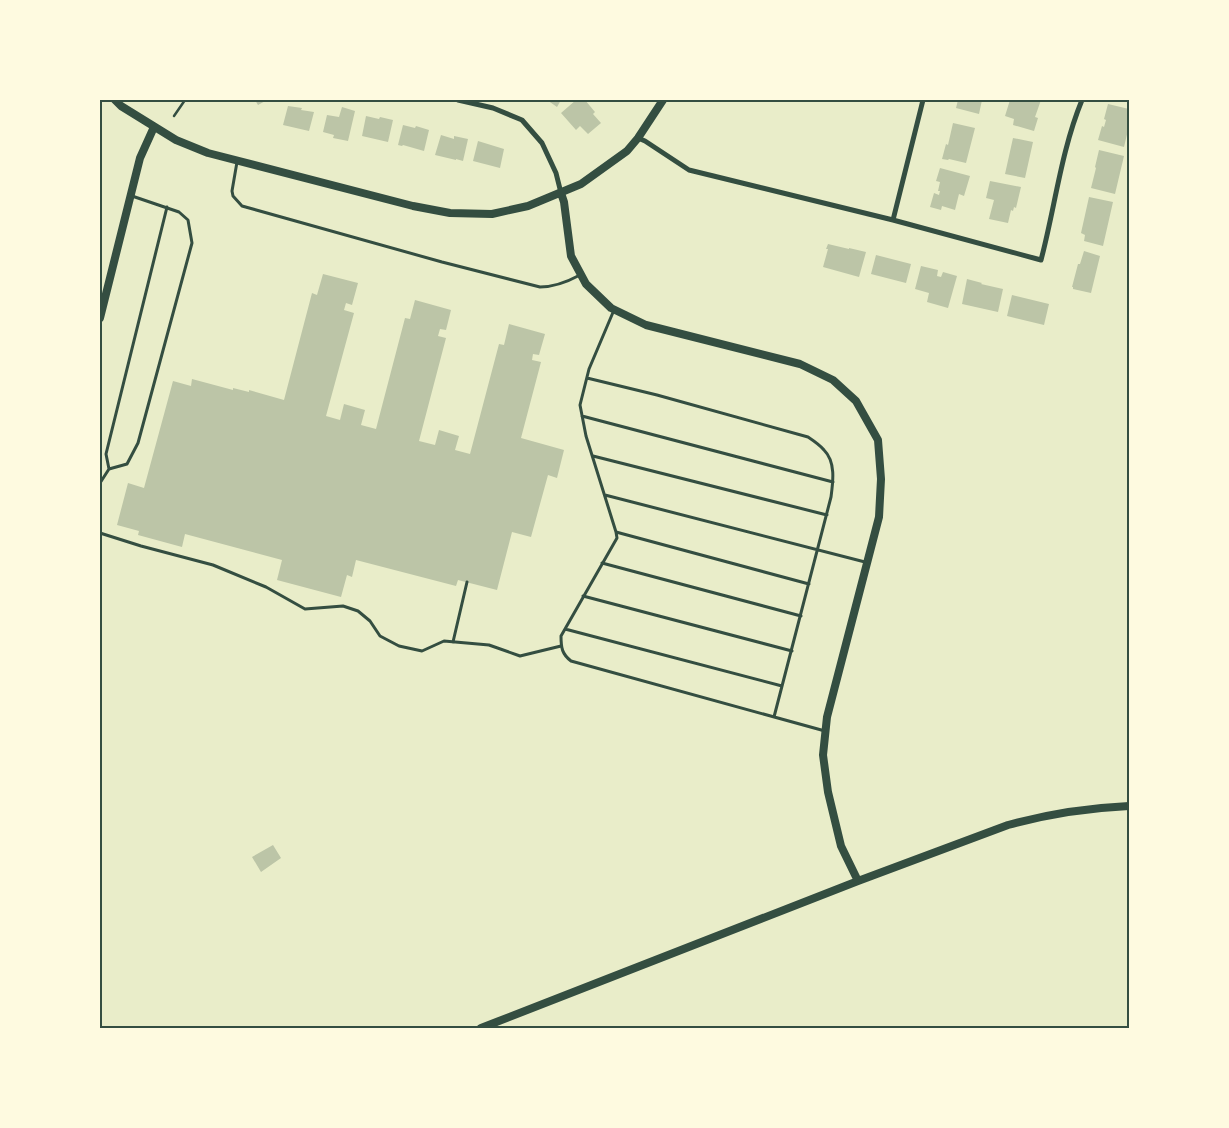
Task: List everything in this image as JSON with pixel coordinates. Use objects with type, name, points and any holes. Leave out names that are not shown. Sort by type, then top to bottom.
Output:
[{"type":"street","points":[[115,100],[121,106],[176,140],[208,153],[450,213],[492,214],[528,206],[581,184],[627,151],[663,100]]},
{"type":"street","points":[[458,100],[493,108],[522,120],[542,143],[556,173],[564,202],[571,256],[586,284],[611,308],[646,325],[800,364],[833,380],[856,401],[878,440],[881,479],[879,517],[827,717],[823,756],[828,792],[842,846],[858,881]]},
{"type":"street","points":[[893,220],[923,100]]},
{"type":"street","points":[[638,138],[689,170],[893,220],[1041,260],[1073,122],[1082,100]]},
{"type":"street","points":[[100,318],[140,158],[154,127]]},
{"type":"street","points":[[482,1028],[986,833],[1030,819],[1076,810],[1129,806]]},
{"type":"lane","points":[[237,161],[232,191],[242,206],[442,262],[540,286],[548,287],[566,283],[581,275]]},
{"type":"lane","points":[[108,469],[127,464],[138,443],[192,243],[188,220],[178,212],[130,195]]},
{"type":"lane","points":[[100,484],[108,469],[106,454],[167,207]]},
{"type":"lane","points":[[614,310],[589,368],[580,405],[586,436],[617,538],[561,636],[561,646],[565,656],[571,661],[826,732]]},
{"type":"lane","points":[[587,378],[657,395],[808,437],[826,450],[832,464],[833,482],[831,497],[774,717]]},
{"type":"lane","points":[[582,416],[833,482]]},
{"type":"lane","points":[[592,456],[827,515]]},
{"type":"lane","points":[[604,495],[867,562]]},
{"type":"lane","points":[[616,532],[809,584]]},
{"type":"lane","points":[[100,533],[213,565],[266,587],[305,609],[343,606],[358,612],[370,621],[380,636],[399,646],[422,651],[444,641],[489,645],[520,656],[561,646]]},
{"type":"lane","points":[[602,563],[801,616]]},
{"type":"lane","points":[[452,642],[467,582]]},
{"type":"lane","points":[[584,596],[792,651]]},
{"type":"lane","points":[[565,628],[782,686]]},
{"type":"path","points":[[174,116],[186,100]]},
{"type":"building","points":[[255,100],[267,100],[258,105]]},
{"type":"building","points":[[547,100],[561,100],[557,107]]},
{"type":"building","points":[[576,100],[585,100],[601,123],[588,134],[580,126],[576,130],[561,113]]},
{"type":"building","points":[[958,100],[982,100],[979,114],[956,108]]},
{"type":"building","points":[[1010,100],[1017,102],[1017,100],[1041,100],[1035,117],[1038,118],[1034,131],[1013,125],[1014,119],[1005,116]]},
{"type":"building","points":[[1108,104],[1129,109],[1129,126],[1124,147],[1098,140],[1106,120],[1104,119]]},
{"type":"building","points":[[288,106],[314,112],[309,131],[283,125]]},
{"type":"building","points":[[342,107],[355,111],[348,141],[333,138],[334,135],[323,132],[327,115],[339,117]]},
{"type":"building","points":[[366,116],[393,120],[388,142],[362,136]]},
{"type":"building","points":[[953,123],[975,128],[966,163],[942,159],[946,144],[948,145]]},
{"type":"building","points":[[403,125],[429,130],[424,151],[398,145]]},
{"type":"building","points":[[441,135],[454,139],[454,136],[468,139],[463,161],[435,155]]},
{"type":"building","points":[[1013,138],[1033,142],[1025,178],[1005,174]]},
{"type":"building","points":[[478,141],[504,149],[500,168],[473,161]]},
{"type":"building","points":[[1099,150],[1124,156],[1115,194],[1091,188]]},
{"type":"building","points":[[940,168],[970,176],[964,196],[959,194],[955,210],[942,206],[941,210],[930,207],[934,193],[939,195],[940,182],[936,181]]},
{"type":"building","points":[[990,181],[1021,187],[1016,208],[1014,207],[1013,211],[1011,210],[1008,223],[989,219],[994,200],[986,198]]},
{"type":"building","points":[[1089,197],[1113,202],[1103,246],[1084,241],[1085,235],[1081,233]]},
{"type":"building","points":[[828,244],[866,252],[859,277],[823,267]]},
{"type":"building","points":[[1084,251],[1100,256],[1091,293],[1073,289],[1072,287],[1078,264],[1080,264]]},
{"type":"building","points":[[876,255],[911,264],[906,283],[871,274]]},
{"type":"building","points":[[921,266],[938,270],[937,276],[941,277],[943,272],[957,276],[948,308],[927,302],[929,293],[915,289]]},
{"type":"building","points":[[323,274],[358,283],[352,305],[346,303],[344,310],[354,313],[326,416],[340,420],[344,404],[365,410],[361,425],[376,429],[405,318],[410,319],[415,300],[451,310],[446,330],[440,329],[438,336],[446,338],[419,441],[435,445],[439,430],[459,436],[455,450],[470,454],[499,344],[504,345],[509,324],[545,334],[539,355],[533,354],[532,360],[541,362],[521,438],[564,450],[557,478],[548,475],[531,537],[512,532],[497,590],[458,580],[456,586],[356,560],[352,577],[347,575],[341,597],[277,580],[282,560],[185,534],[182,547],[138,535],[139,531],[117,525],[128,483],[144,488],[173,381],[191,386],[192,379],[233,390],[233,388],[249,392],[249,390],[284,400],[312,293],[317,295]]},
{"type":"building","points":[[967,279],[1003,289],[998,312],[962,304]]},
{"type":"building","points":[[1012,295],[1049,304],[1044,325],[1007,316]]},
{"type":"building","points":[[273,845],[281,858],[261,872],[252,857]]}]
